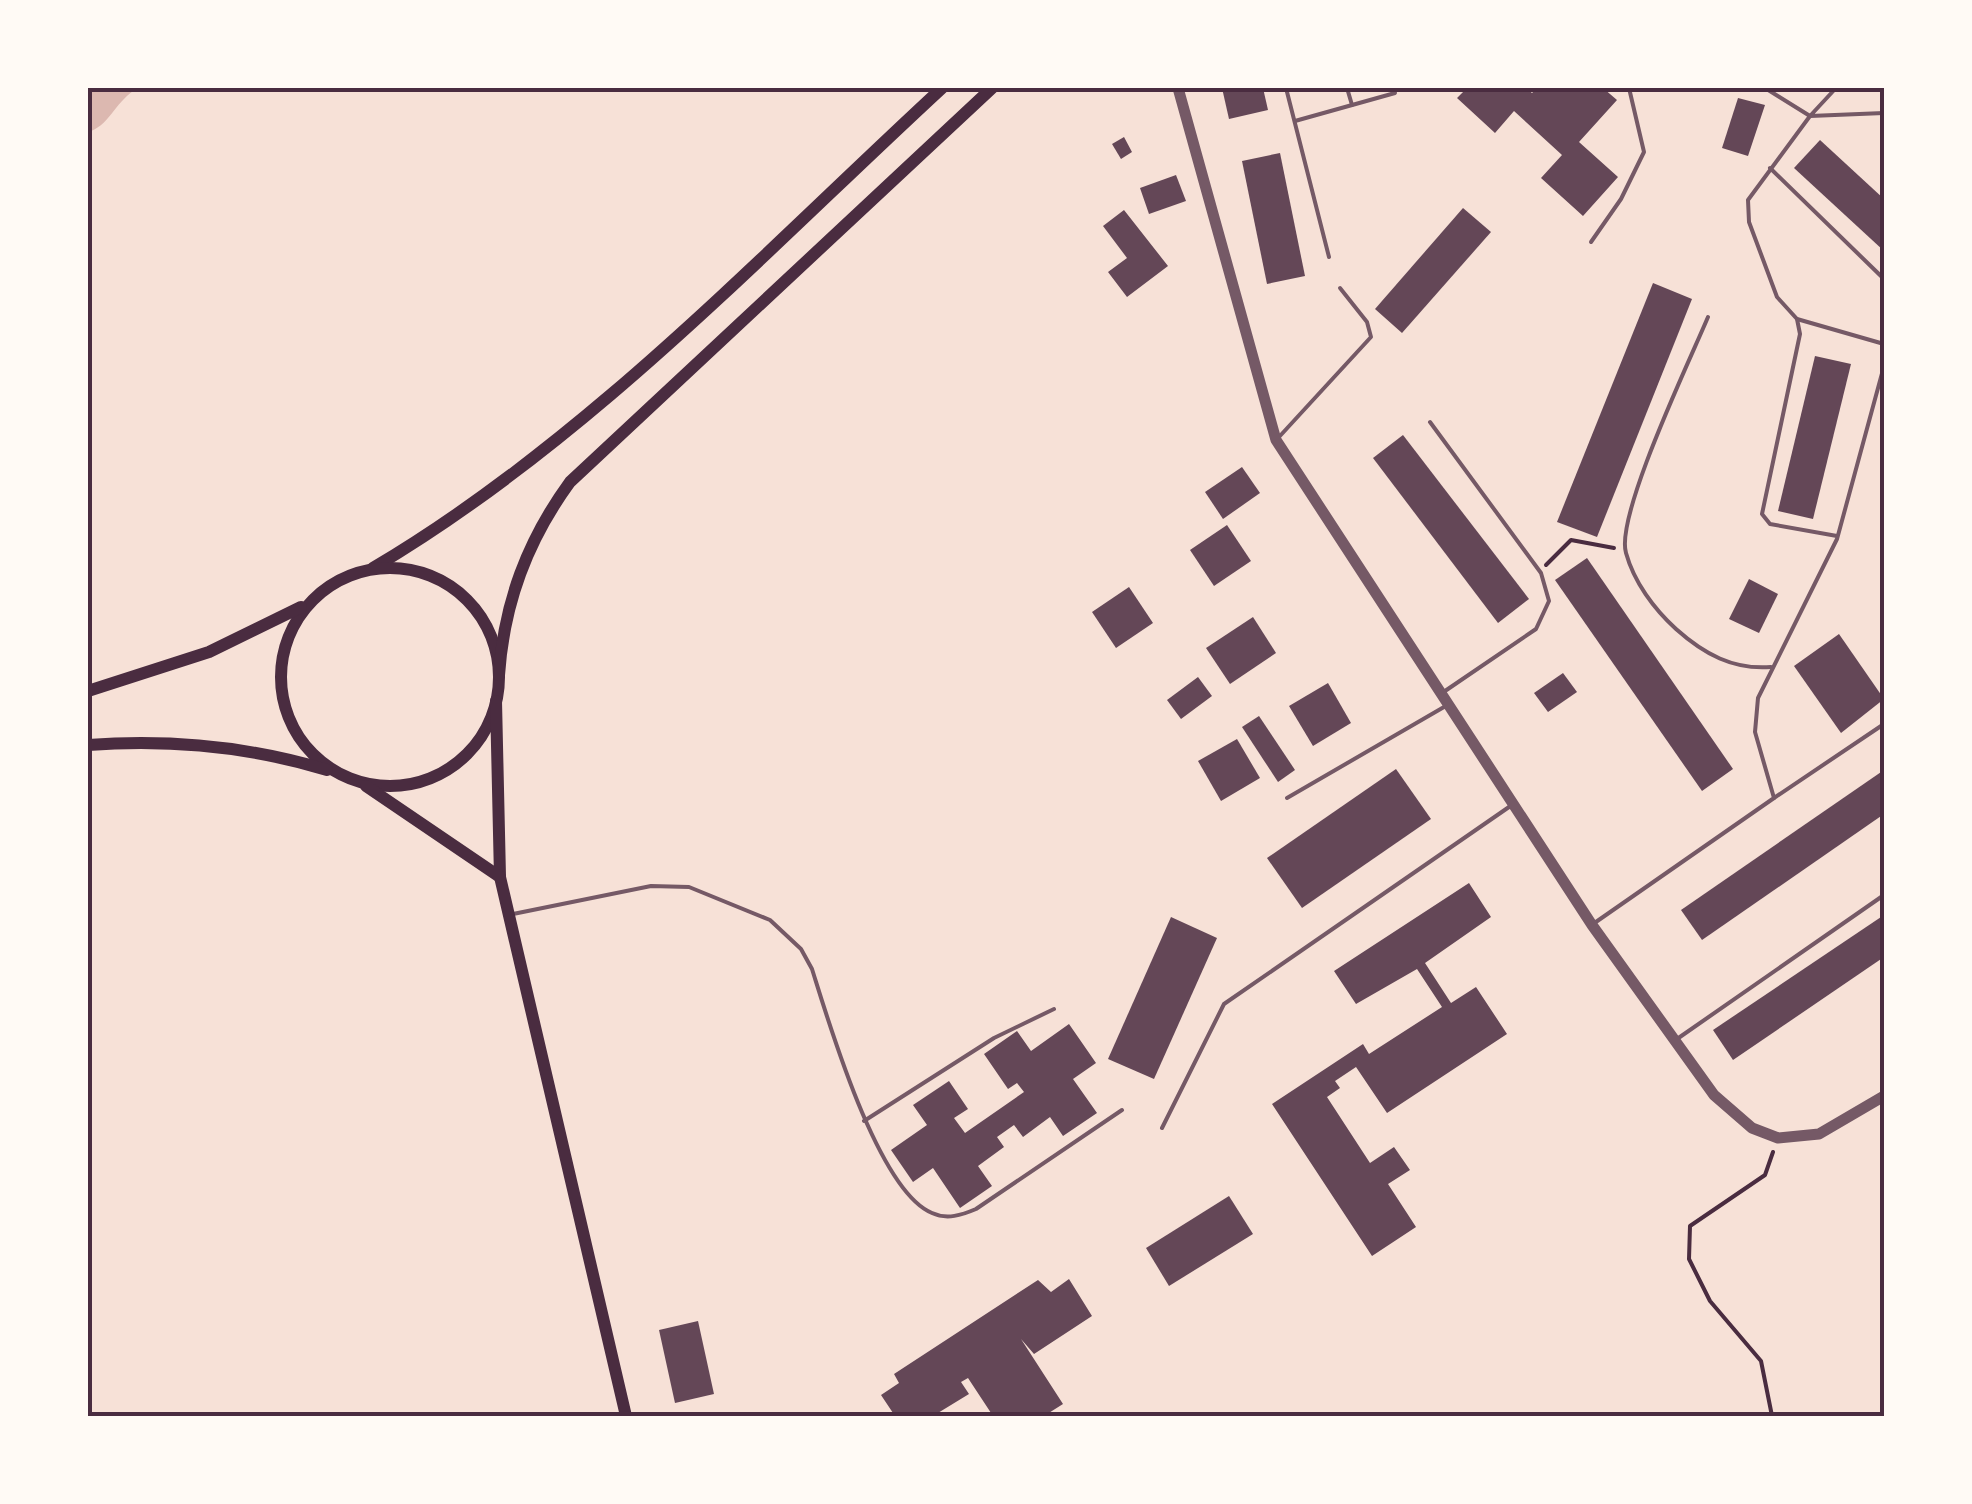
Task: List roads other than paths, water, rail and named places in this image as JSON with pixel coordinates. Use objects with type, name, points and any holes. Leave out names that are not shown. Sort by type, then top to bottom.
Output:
[{"type":"main road","points":[[88,691],[209,652],[312,601],[339,582],[373,568],[498,489],[571,430],[942,88]]},
{"type":"main road","points":[[626,1416],[500,878],[496,701],[508,602],[530,548],[570,482],[992,88]]},
{"type":"main road","points":[[373,568],[423,572],[469,601],[495,647],[499,676]]},
{"type":"main road","points":[[312,601],[298,616],[286,642],[280,672],[282,699],[306,747],[341,774]]},
{"type":"main road","points":[[357,781],[404,785],[450,767],[486,726],[496,701]]},
{"type":"main road","points":[[88,744],[188,743],[245,749],[341,774],[427,824],[500,878]]},
{"type":"street","points":[[1178,88],[1276,440],[1592,925],[1730,1114],[1778,1138],[1819,1134],[1884,1096]]},
{"type":"lane","points":[[1286,88],[1329,257]]},
{"type":"lane","points":[[1347,88],[1352,105]]},
{"type":"lane","points":[[1295,120],[1395,93],[1394,88]]},
{"type":"lane","points":[[1590,242],[1621,199],[1644,152],[1628,88]]},
{"type":"lane","points":[[1764,88],[1810,116],[1884,113]]},
{"type":"lane","points":[[1836,88],[1810,116],[1748,200],[1748,222],[1777,297],[1797,319],[1800,334],[1762,514],[1770,524],[1838,536]]},
{"type":"lane","points":[[1770,168],[1884,280]]},
{"type":"lane","points":[[1276,440],[1371,337],[1367,322],[1340,288]]},
{"type":"lane","points":[[1708,317],[1628,514],[1624,550],[1646,597],[1690,641],[1738,668],[1771,667]]},
{"type":"lane","points":[[1797,319],[1884,344]]},
{"type":"lane","points":[[1774,798],[1755,732],[1758,698],[1838,536],[1884,366]]},
{"type":"lane","points":[[1287,798],[1445,699],[1536,629],[1549,601],[1540,574],[1430,422]]},
{"type":"lane","points":[[1592,925],[1884,724]]},
{"type":"lane","points":[[1162,1128],[1224,1004],[1513,804]]},
{"type":"lane","points":[[509,915],[670,884],[712,894],[770,920],[794,941],[812,969],[864,1121],[920,1207],[952,1216],[976,1209],[1122,1110]]},
{"type":"lane","points":[[1677,1039],[1884,895]]},
{"type":"lane","points":[[864,1121],[994,1038],[1054,1009]]}]
